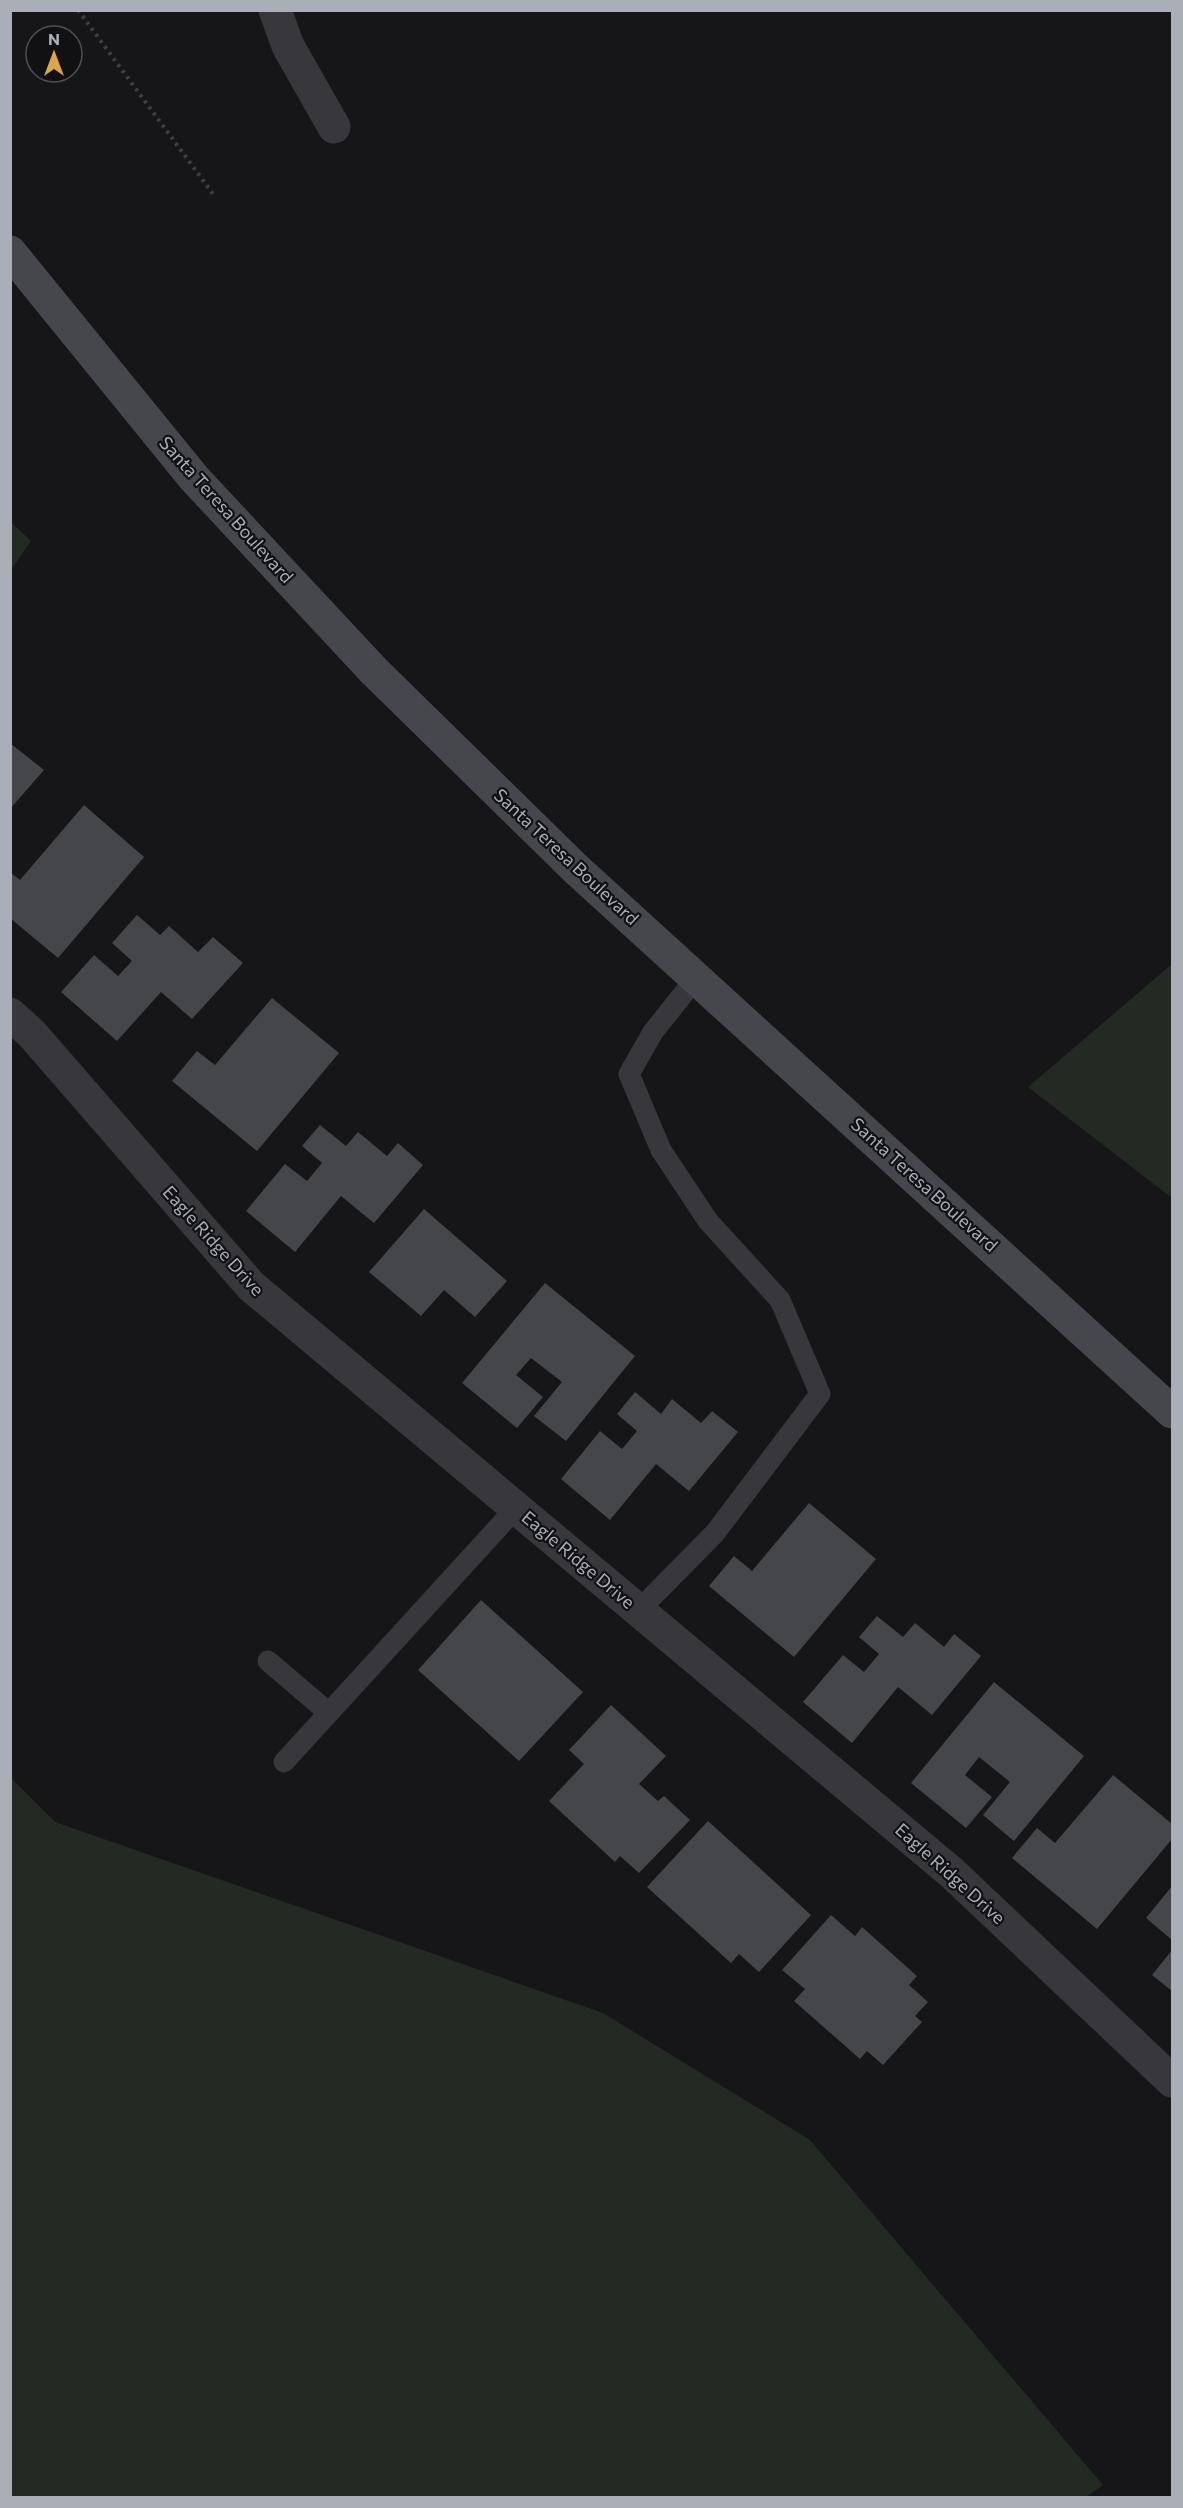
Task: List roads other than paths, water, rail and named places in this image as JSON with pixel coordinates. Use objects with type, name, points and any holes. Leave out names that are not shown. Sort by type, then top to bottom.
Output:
[{"type":"main road","name":"Santa Teresa Boulevard","points":[[10,252],[194,478],[374,671],[576,869],[1173,1412]]},
{"type":"street","points":[[275,10],[288,46],[334,127]]},
{"type":"street","name":"Eagle Ridge Drive","points":[[10,1014],[32,1034],[251,1286],[952,1873],[1173,2081]]},
{"type":"lane","points":[[639,1610],[715,1533],[820,1394],[780,1300],[708,1221],[661,1150],[629,1074],[653,1032],[696,978]]},
{"type":"lane","points":[[284,1762],[516,1508]]},
{"type":"lane","points":[[268,1661],[329,1713]]}]
